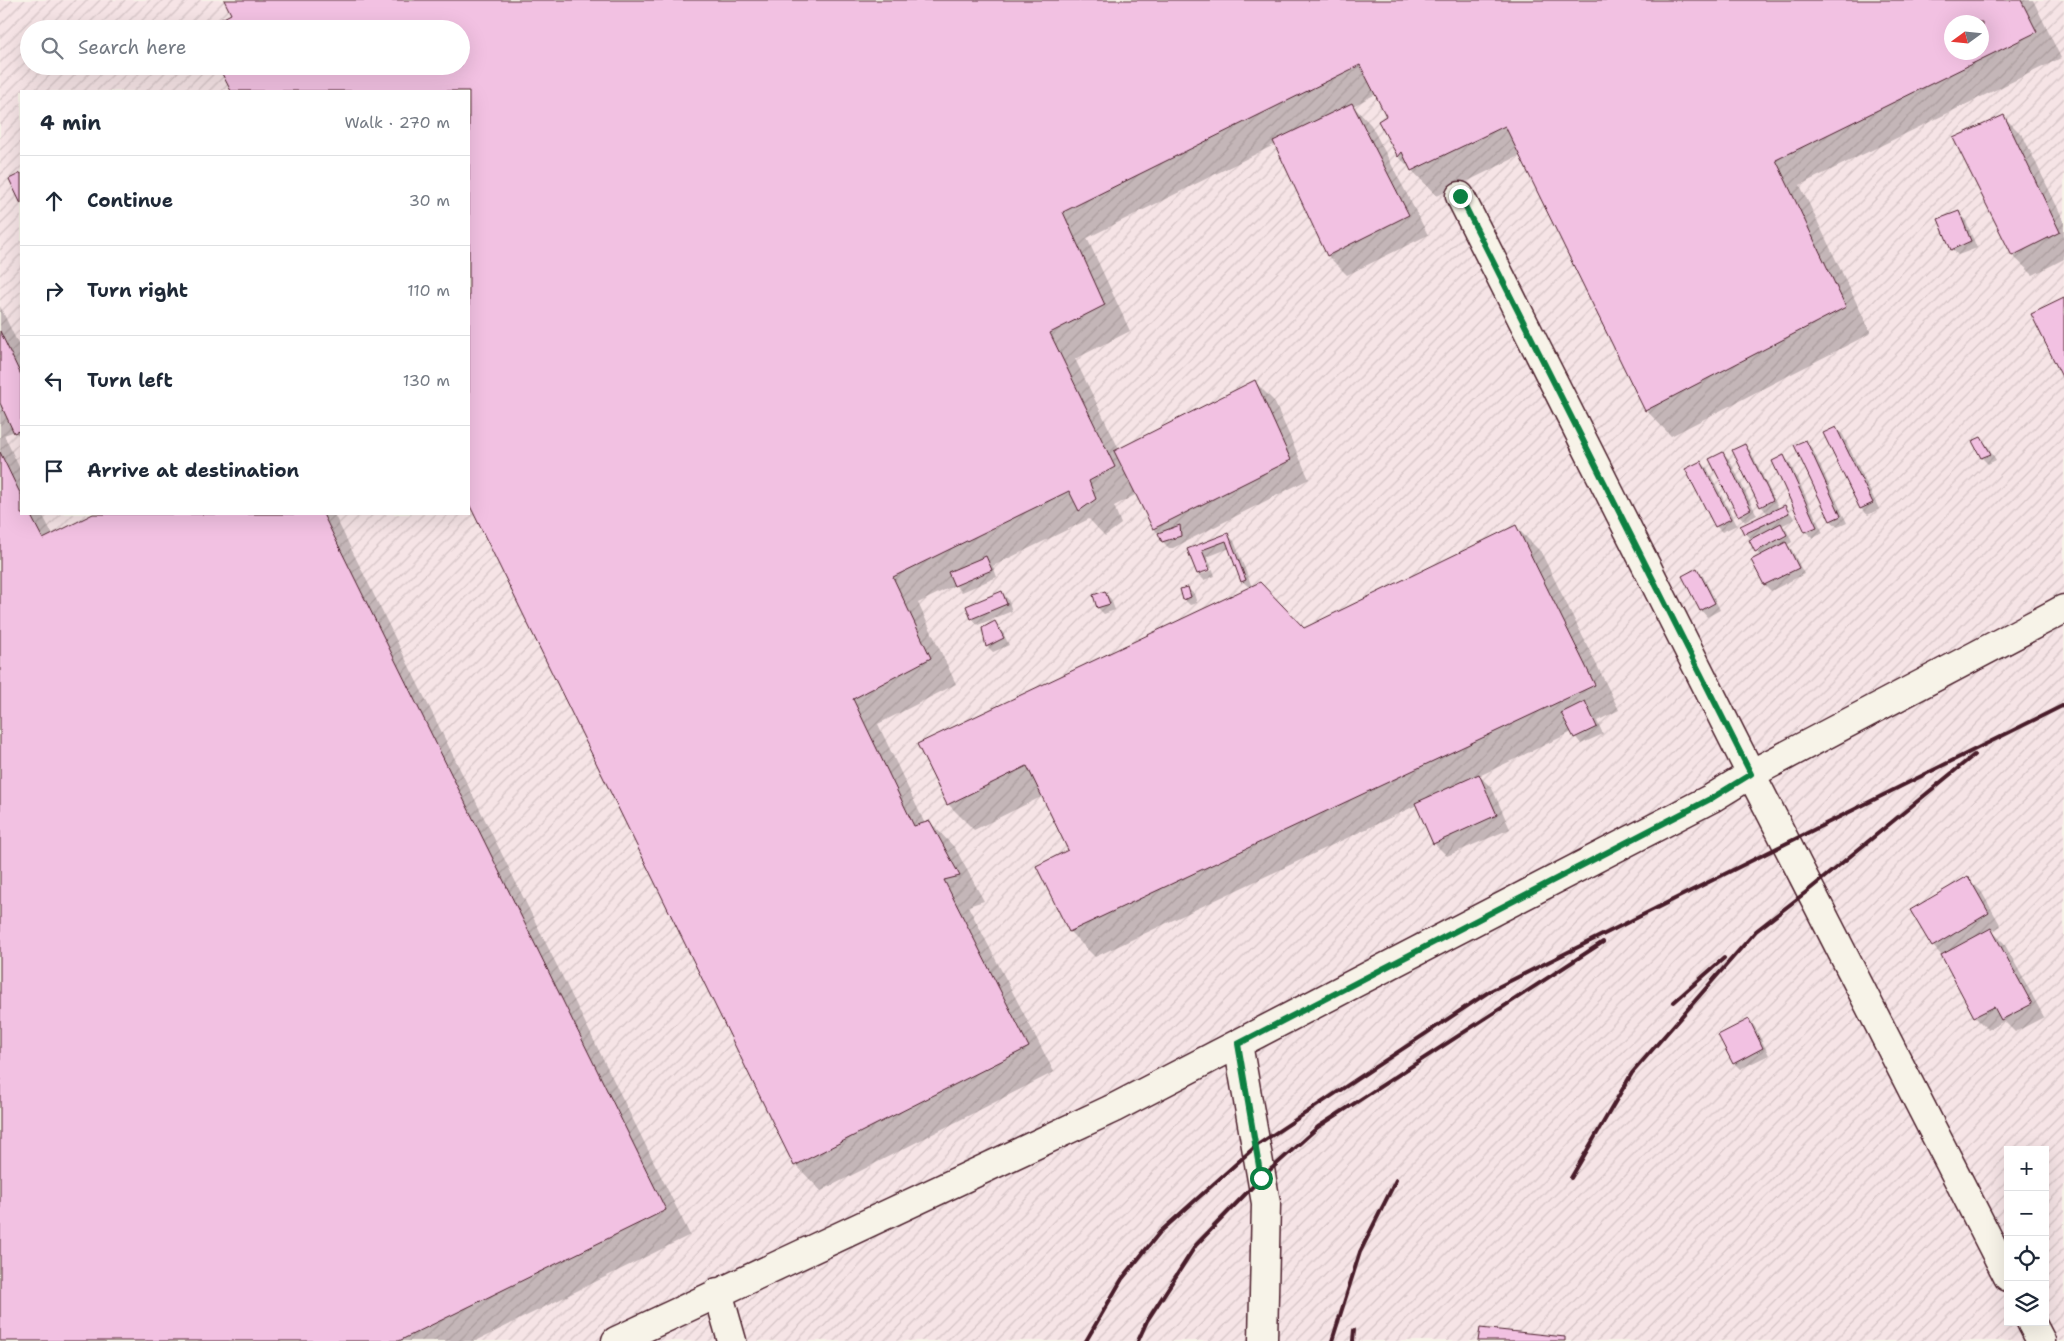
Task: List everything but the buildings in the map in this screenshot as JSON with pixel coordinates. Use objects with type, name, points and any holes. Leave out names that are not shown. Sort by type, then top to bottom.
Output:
[{"type":"street","points":[[1460,196],[1751,774],[2004,1268]]},
{"type":"street","points":[[616,1341],[1114,1108],[1712,798],[1751,774],[2064,609]]},
{"type":"street","points":[[1238,1044],[1266,1203],[1263,1341]]},
{"type":"street","points":[[718,1292],[732,1341]]},
{"type":"street","points":[[2033,1326],[2041,1341]]},
{"type":"shaded area","points":[[0,0],[2064,0],[2064,1341],[0,1341]]},
{"type":"railway","points":[[1086,1341],[1122,1279],[1160,1232],[1256,1146],[1490,991],[2064,705]]},
{"type":"railway","points":[[1571,1178],[1632,1073],[1756,931],[1974,755]]},
{"type":"railway","points":[[1138,1341],[1147,1321],[1196,1245],[1261,1178],[1318,1127],[1603,942]]},
{"type":"railway","points":[[1674,1002],[1724,958]]},
{"type":"railway","points":[[1332,1341],[1360,1252],[1396,1180]]},
{"type":"railway","points":[[1353,1341],[1354,1330]]},
{"type":"route","points":[[1261,1178],[1238,1044],[1712,798],[1751,774],[1460,196]]}]
